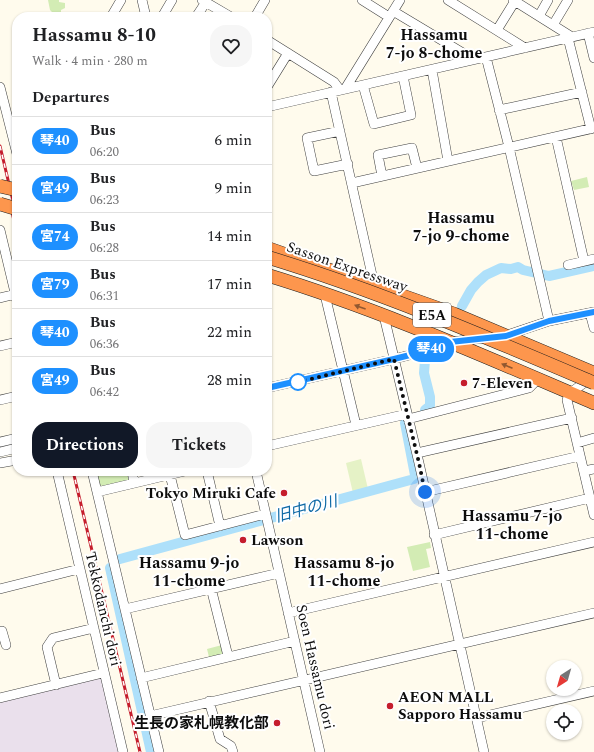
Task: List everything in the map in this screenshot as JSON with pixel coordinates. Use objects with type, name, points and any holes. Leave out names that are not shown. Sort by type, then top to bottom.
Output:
[{"type":"highway","points":[[0,177],[12,180]]},
{"type":"highway","points":[[0,186],[12,189]]},
{"type":"highway","points":[[0,194],[12,197]]},
{"type":"highway","points":[[0,204],[12,208]]},
{"type":"highway","points":[[272,250],[454,314],[594,375]]},
{"type":"highway","name":"Sasson Expressway","points":[[272,259],[345,282],[397,301],[464,327],[594,383]]},
{"type":"highway","name":"Sasson Expressway","points":[[272,268],[394,310],[460,335],[594,392]]},
{"type":"highway","points":[[272,277],[384,316],[450,342],[594,403]]},
{"type":"street","points":[[114,12],[121,0]]},
{"type":"street","points":[[142,0],[145,12]]},
{"type":"street","points":[[165,12],[172,0]]},
{"type":"street","points":[[258,12],[264,0]]},
{"type":"street","points":[[362,0],[464,53],[471,60]]},
{"type":"street","points":[[339,90],[400,0]]},
{"type":"street","points":[[448,0],[525,48]]},
{"type":"street","points":[[539,16],[548,0]]},
{"type":"street","points":[[553,24],[568,0]]},
{"type":"street","points":[[198,12],[204,1],[221,12]]},
{"type":"street","points":[[352,182],[592,128],[582,92],[570,37],[553,24],[514,1],[498,30]]},
{"type":"street","points":[[272,106],[591,32],[594,58]]},
{"type":"street","points":[[272,43],[334,82],[339,90],[340,131],[372,276],[372,284]]},
{"type":"street","points":[[272,79],[288,53]]},
{"type":"street","points":[[486,57],[498,110],[509,147],[549,321]]},
{"type":"street","points":[[432,70],[448,161]]},
{"type":"street","points":[[363,85],[374,124],[411,115],[403,76]]},
{"type":"street","points":[[0,87],[3,110],[12,138]]},
{"type":"street","points":[[498,110],[582,92]]},
{"type":"street","points":[[340,131],[307,138],[314,171],[348,164]]},
{"type":"street","points":[[556,137],[584,261]]},
{"type":"street","points":[[382,176],[378,155],[412,148],[416,168]]},
{"type":"street","points":[[0,230],[12,280]]},
{"type":"street","points":[[568,265],[594,259]]},
{"type":"street","points":[[325,295],[356,425]]},
{"type":"street","points":[[0,298],[12,297]]},
{"type":"street","points":[[272,387],[320,377],[343,370],[438,348],[450,342],[506,336],[549,321],[592,312],[594,328]]},
{"type":"street","points":[[384,316],[417,454],[484,752]]},
{"type":"street","points":[[0,346],[12,343]]},
{"type":"street","points":[[434,535],[593,506],[567,400],[570,393],[594,375]]},
{"type":"street","points":[[272,445],[356,425],[408,416],[529,388],[538,380]]},
{"type":"street","points":[[0,400],[12,397]]},
{"type":"street","points":[[417,454],[572,418]]},
{"type":"street","points":[[577,443],[594,438]]},
{"type":"street","points":[[0,442],[12,439]]},
{"type":"street","points":[[0,452],[12,449]]},
{"type":"street","points":[[425,492],[580,456]]},
{"type":"street","points":[[0,464],[12,461]]},
{"type":"street","points":[[584,471],[594,469]]},
{"type":"street","name":"Tekkodanchi dori","points":[[58,476],[123,752]]},
{"type":"street","points":[[93,476],[158,752]]},
{"type":"street","points":[[133,476],[134,483]]},
{"type":"street","points":[[97,492],[159,476]]},
{"type":"street","points":[[171,476],[185,535],[220,526],[266,518]]},
{"type":"street","points":[[208,476],[220,526]]},
{"type":"street","name":"Soen Hassamu dori","points":[[257,476],[320,752]]},
{"type":"street","points":[[288,613],[594,542]]},
{"type":"street","points":[[0,589],[79,570]]},
{"type":"street","points":[[125,609],[279,572]]},
{"type":"street","points":[[211,588],[228,656]]},
{"type":"street","points":[[150,716],[594,612]]},
{"type":"street","points":[[56,684],[48,647],[53,638],[94,628]]},
{"type":"street","points":[[0,632],[2,631],[6,645]]},
{"type":"street","points":[[141,678],[295,641]]},
{"type":"street","points":[[0,698],[103,672]]},
{"type":"street","points":[[477,718],[594,691]]},
{"type":"street","points":[[209,701],[220,739],[232,746],[233,752]]},
{"type":"shaded area","points":[[107,668],[127,752],[0,752],[0,695]]},
{"type":"green space","points":[[48,0],[59,0],[59,2],[65,3],[65,8],[61,10],[61,12],[52,12],[50,10]]},
{"type":"green space","points":[[587,177],[589,187],[574,190],[571,181]]},
{"type":"green space","points":[[361,459],[368,489],[353,493],[346,463]]},
{"type":"green space","points":[[98,476],[129,476],[129,480],[102,486],[99,484]]},
{"type":"green space","points":[[430,542],[431,548],[426,549],[430,567],[413,571],[407,547]]},
{"type":"green space","points":[[222,645],[224,652],[222,654],[209,657],[207,649]]},
{"type":"waterway","name":"旧中の川","points":[[462,306],[471,290],[478,282],[486,275],[501,268],[511,269],[518,267],[523,270],[549,276],[594,266]]},
{"type":"waterway","name":"旧中の川","points":[[425,360],[424,373],[430,397],[430,406],[425,410]]},
{"type":"waterway","name":"旧中の川","points":[[120,559],[414,479],[415,475],[405,423]]},
{"type":"waterway","name":"旧中の川","points":[[110,568],[151,752]]},
{"type":"railway","points":[[0,146],[12,197]]},
{"type":"railway","points":[[74,476],[140,752]]},
{"type":"bus line","name":"琴40","points":[[272,387],[320,377],[343,370],[438,348],[450,342],[506,336],[549,321],[594,312]]},
{"type":"place","name":"7-Eleven","points":[[464,383]]},
{"type":"place","name":"Tokyo Miruki Cafe","points":[[284,493]]},
{"type":"place","name":"Lawson","points":[[243,540]]},
{"type":"place","name":"AEON MALL Sapporo Hassamu","points":[[390,706]]},
{"type":"place","name":"生長の家札幌教化部","points":[[277,723]]},
{"type":"district","name":"Hassamu 7-jo 8-chome","points":[[434,44]]},
{"type":"district","name":"Hassamu 7-jo 9-chome","points":[[461,227]]},
{"type":"district","name":"Hassamu 7-jo 11-chome","points":[[512,525]]},
{"type":"district","name":"Hassamu 9-jo 11-chome","points":[[189,572]]},
{"type":"district","name":"Hassamu 8-jo 11-chome","points":[[344,572]]},
{"type":"route","points":[[298,382],[394,359],[425,492]]}]
